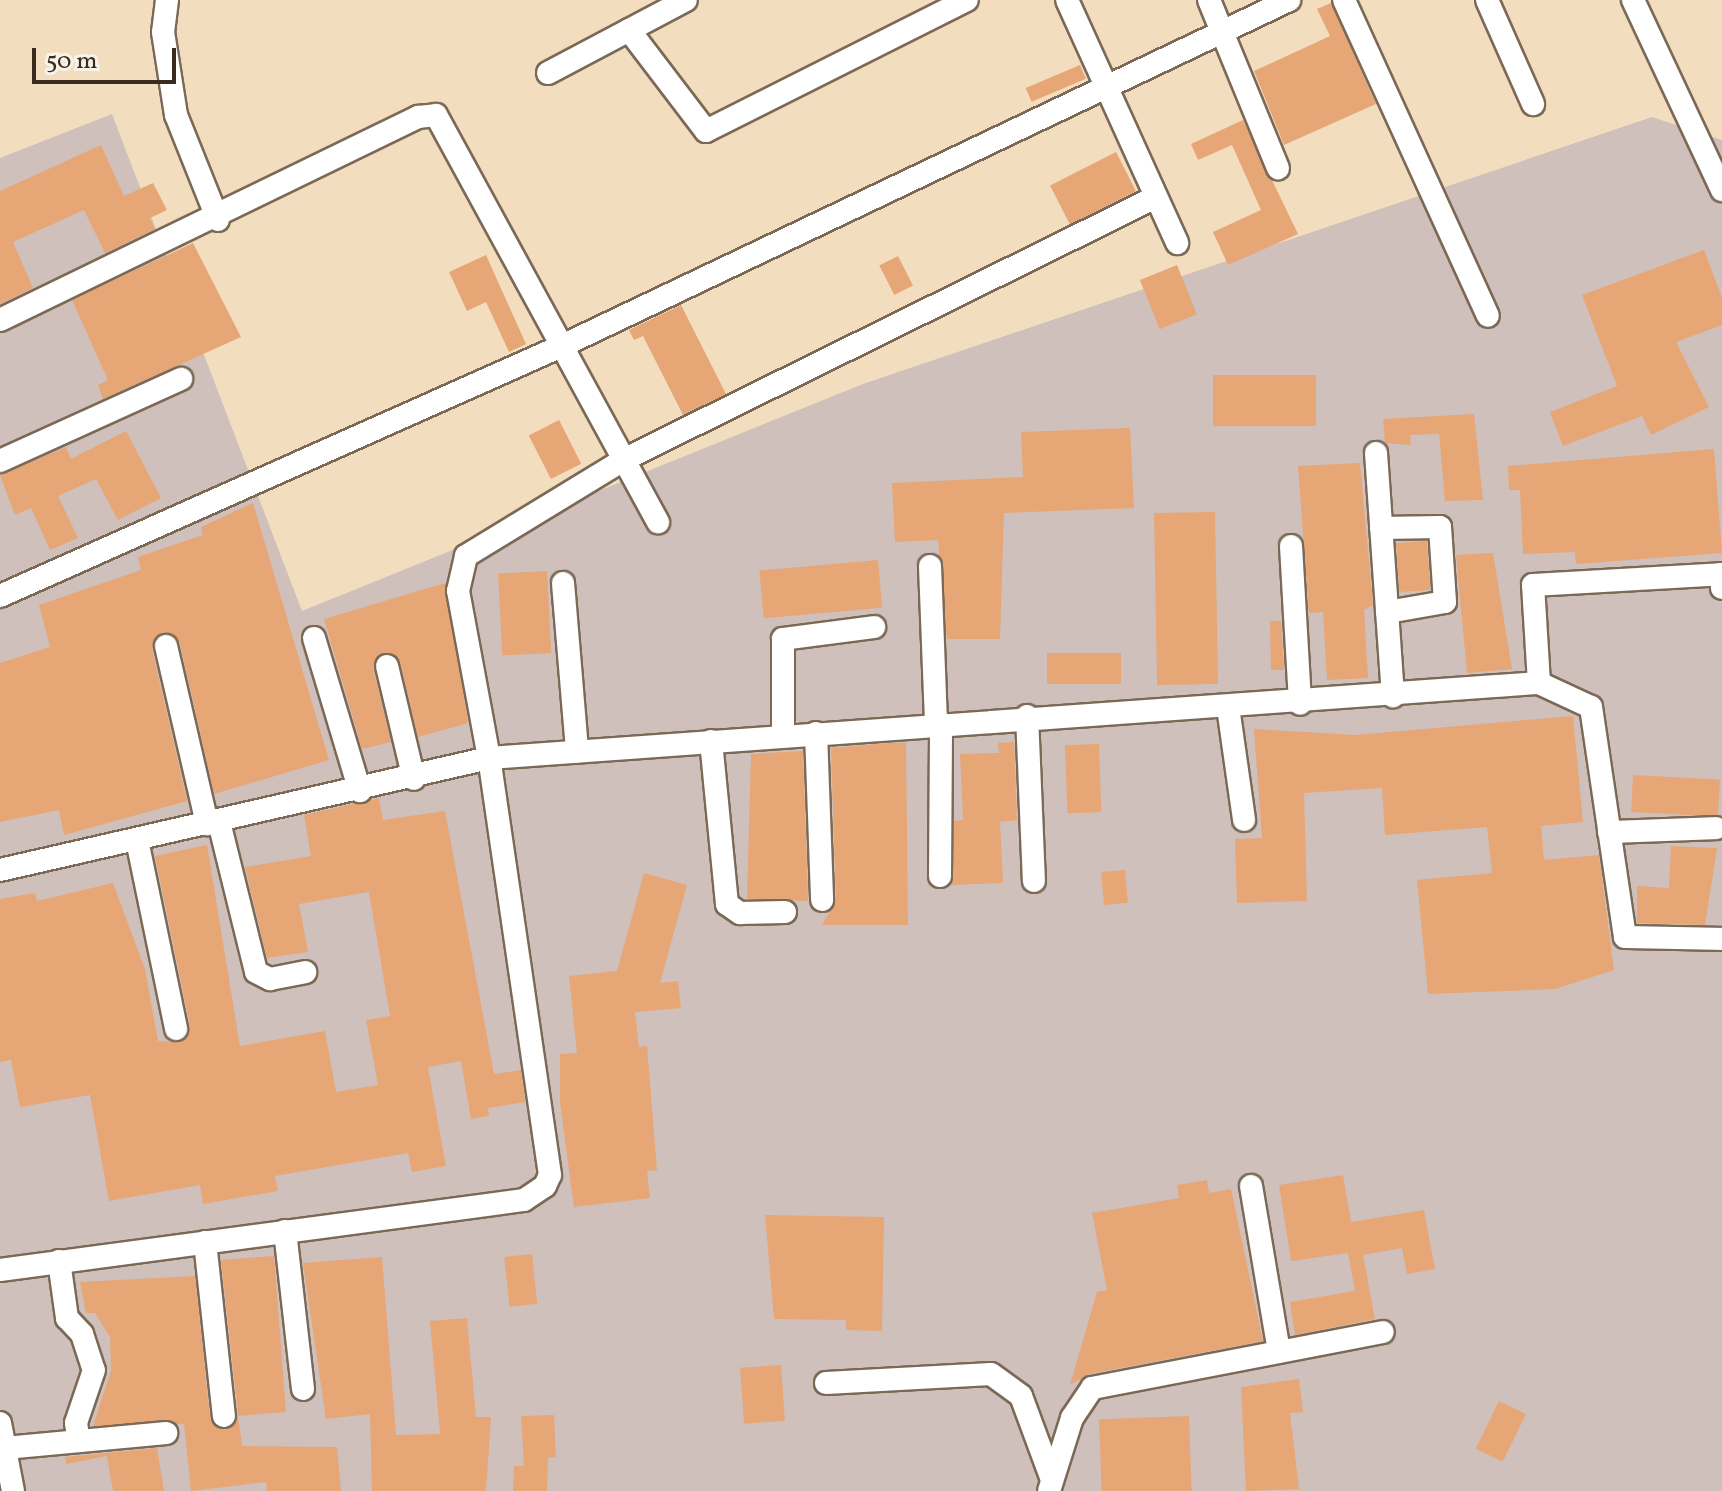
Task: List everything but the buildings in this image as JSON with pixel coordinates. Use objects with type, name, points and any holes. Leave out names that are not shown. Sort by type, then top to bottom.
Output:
[{"type":"street","points":[[167,0],[163,32],[176,115],[218,220]]},
{"type":"street","points":[[548,73],[686,0]]},
{"type":"street","points":[[629,30],[706,131],[967,0]]},
{"type":"street","points":[[1067,0],[1177,243]]},
{"type":"street","points":[[1209,0],[1278,168]]},
{"type":"street","points":[[0,596],[566,344],[1109,90],[1289,0]]},
{"type":"street","points":[[1344,0],[1488,316]]},
{"type":"street","points":[[1487,0],[1533,104]]},
{"type":"street","points":[[1633,0],[1719,176]]},
{"type":"street","points":[[0,320],[218,220],[418,117],[436,115],[566,344],[658,523]]},
{"type":"street","points":[[0,1270],[524,1200],[550,1175],[460,569],[466,556],[625,459],[1156,197]]},
{"type":"street","points":[[0,461],[181,379]]},
{"type":"street","points":[[1376,453],[1393,696]]},
{"type":"street","points":[[1381,528],[1440,527],[1445,602],[1387,612]]},
{"type":"street","points":[[1291,546],[1300,704]]},
{"type":"street","points":[[930,566],[938,723],[940,876]]},
{"type":"street","points":[[1539,683],[1533,585],[1721,574],[1722,588]]},
{"type":"street","points":[[563,583],[577,751]]},
{"type":"street","points":[[783,735],[783,639],[874,627]]},
{"type":"street","points":[[314,638],[360,791]]},
{"type":"street","points":[[166,646],[256,972],[270,979],[305,972]]},
{"type":"street","points":[[387,666],[414,779]]},
{"type":"street","points":[[0,870],[414,779],[489,758],[1027,716],[1300,704],[1539,683],[1591,707],[1625,937],[1722,939]]},
{"type":"street","points":[[1228,707],[1244,820]]},
{"type":"street","points":[[1027,716],[1034,881]]},
{"type":"street","points":[[816,733],[822,900]]},
{"type":"street","points":[[711,741],[727,904],[740,913],[785,912]]},
{"type":"street","points":[[1609,832],[1716,828]]},
{"type":"street","points":[[137,840],[176,1029]]},
{"type":"street","points":[[1251,1186],[1279,1352]]},
{"type":"street","points":[[285,1231],[303,1389]]},
{"type":"street","points":[[205,1242],[224,1416]]},
{"type":"street","points":[[59,1261],[67,1318],[82,1334],[94,1370],[76,1423],[79,1441]]},
{"type":"street","points":[[1050,1484],[1080,1398],[1092,1388],[1383,1332]]},
{"type":"street","points":[[826,1383],[991,1374],[1021,1396],[1050,1484]]},
{"type":"street","points":[[0,1423],[13,1491]]},
{"type":"street","points":[[5,1448],[166,1433]]},
{"type":"shaded area","points":[[112,114],[302,611],[863,384],[1652,117],[1722,140],[1722,1491],[0,1491],[0,158]]}]
